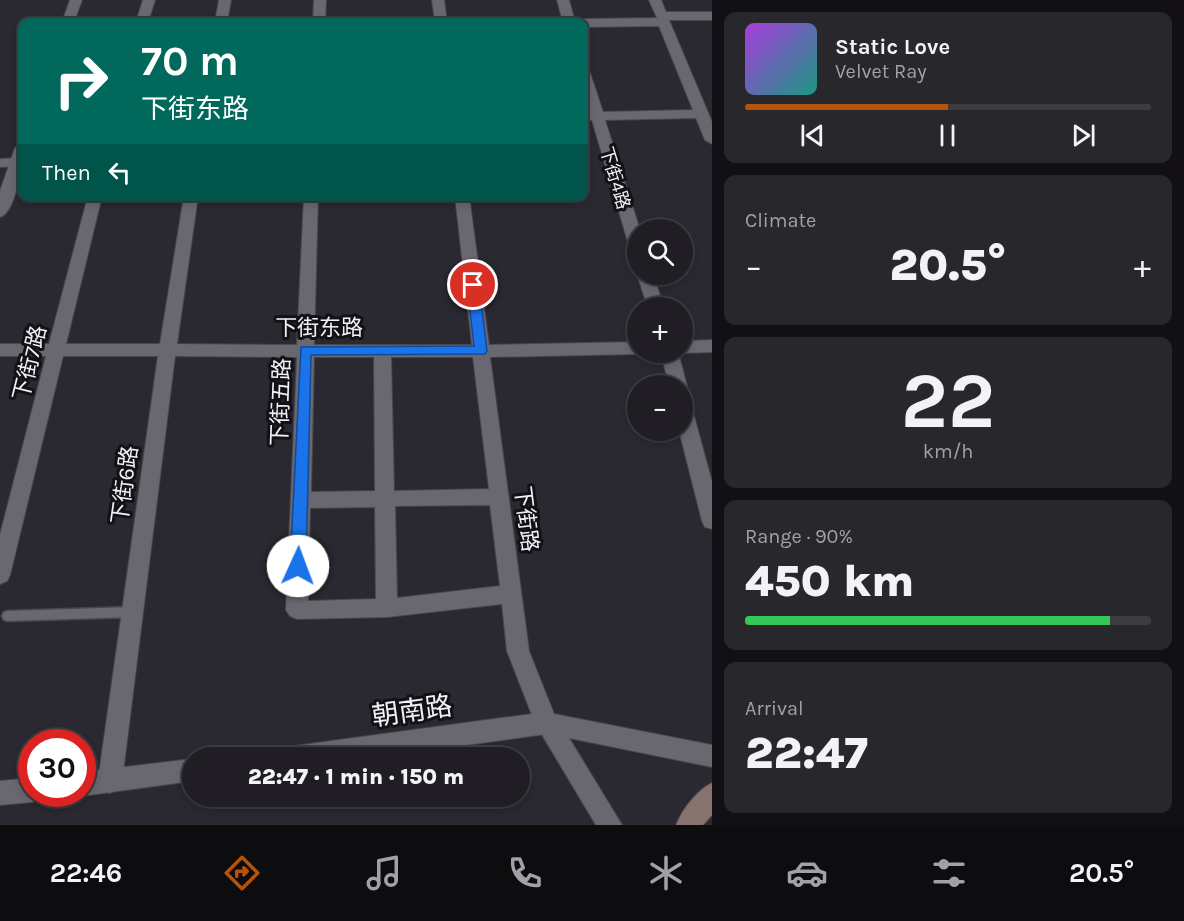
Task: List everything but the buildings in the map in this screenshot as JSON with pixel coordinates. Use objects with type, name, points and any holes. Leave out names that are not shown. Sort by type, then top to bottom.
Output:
[{"type":"main road","points":[[688,825],[711,795]]},
{"type":"street","points":[[69,18],[76,0]]},
{"type":"street","points":[[143,18],[148,0]]},
{"type":"street","points":[[222,18],[225,0]]},
{"type":"street","points":[[319,18],[320,0]]},
{"type":"street","points":[[438,0],[440,18]]},
{"type":"street","points":[[563,0],[568,18]]},
{"type":"street","points":[[655,0],[700,114],[710,133]]},
{"type":"street","points":[[588,23],[710,19],[701,0]]},
{"type":"street","points":[[590,116],[700,114]]},
{"type":"street","name":"下街4路","points":[[590,116],[627,219]]},
{"type":"street","points":[[0,163],[18,163]]},
{"type":"street","points":[[0,212],[18,168]]},
{"type":"street","name":"下街7路","points":[[0,575],[93,201]]},
{"type":"street","name":"下街6路","points":[[110,781],[167,352],[190,201]]},
{"type":"street","name":"下街五路","points":[[311,201],[297,609],[387,608]]},
{"type":"street","name":"下街路","points":[[463,201],[518,651],[546,723],[610,825]]},
{"type":"street","points":[[693,347],[711,346]]},
{"type":"street","name":"下街东路","points":[[0,350],[167,352],[627,348]]},
{"type":"street","points":[[382,350],[387,608],[511,594]]},
{"type":"street","points":[[691,441],[711,521]]},
{"type":"street","points":[[300,500],[499,497]]},
{"type":"street","name":"朝南路","points":[[368,747],[546,723],[711,756]]},
{"type":"street","points":[[96,782],[182,771]]},
{"type":"street","points":[[0,793],[18,791]]},
{"type":"lane","points":[[8,616],[133,612]]},
{"type":"route","points":[[298,566],[305,350],[481,351],[473,285]]}]
